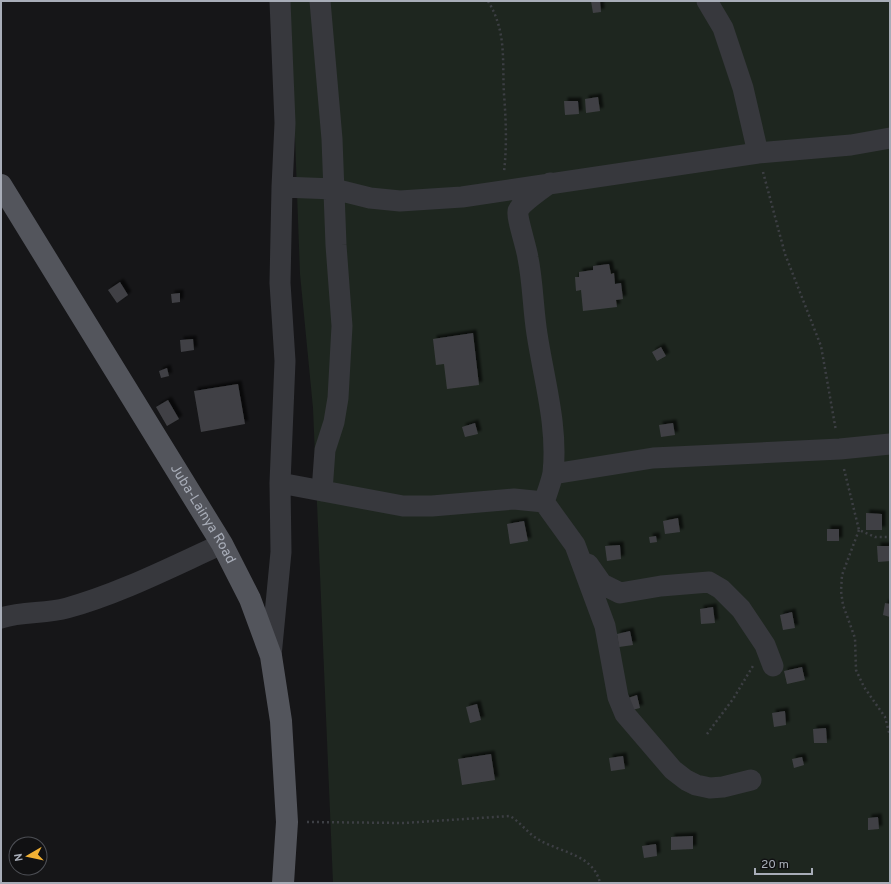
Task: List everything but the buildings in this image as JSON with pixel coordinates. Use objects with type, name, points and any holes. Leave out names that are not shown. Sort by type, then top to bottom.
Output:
[{"type":"main road","name":"Juba-Lainya Road","points":[[1,185],[222,544],[250,599],[271,656],[281,721],[287,822],[283,883]]},
{"type":"street","points":[[271,656],[281,552],[280,483],[285,361],[280,283],[285,123],[280,1]]},
{"type":"street","points":[[320,1],[332,140],[342,326],[341,364],[334,422],[325,450],[322,491]]},
{"type":"street","points":[[707,1],[723,28],[743,88],[758,152]]},
{"type":"street","points":[[282,187],[334,189],[370,198],[400,201],[462,197],[550,183],[652,170],[758,152],[851,145],[890,138]]},
{"type":"street","points":[[544,502],[552,474],[554,443],[553,427],[537,332],[529,259],[523,234],[518,222],[518,211],[522,205],[550,183]]},
{"type":"street","points":[[552,474],[653,458],[840,449],[890,444]]},
{"type":"street","points":[[280,483],[402,506],[432,506],[514,499],[544,502],[576,545],[602,584],[620,593],[661,586],[709,582],[721,589],[741,609],[765,645],[773,666]]},
{"type":"street","points":[[1,618],[64,609],[85,603],[120,591],[222,544]]},
{"type":"street","points":[[576,545],[604,626],[618,697],[625,714],[673,770],[686,780],[696,785],[710,788],[723,787],[751,780]]},
{"type":"path","points":[[488,1],[499,23],[504,59],[507,150],[502,190]]},
{"type":"path","points":[[758,152],[785,254],[821,346],[831,412],[846,481],[859,530],[842,575],[841,591],[843,605],[855,638],[856,670],[864,687],[885,717],[890,736]]},
{"type":"path","points":[[859,530],[875,537],[890,537]]},
{"type":"path","points":[[707,734],[733,699],[765,645]]},
{"type":"path","points":[[287,822],[404,824],[510,816],[536,838],[565,853],[586,860],[594,868],[600,883]]},
{"type":"shaded area","points":[[290,1],[890,1],[890,883],[333,883],[313,408],[300,274]]}]
